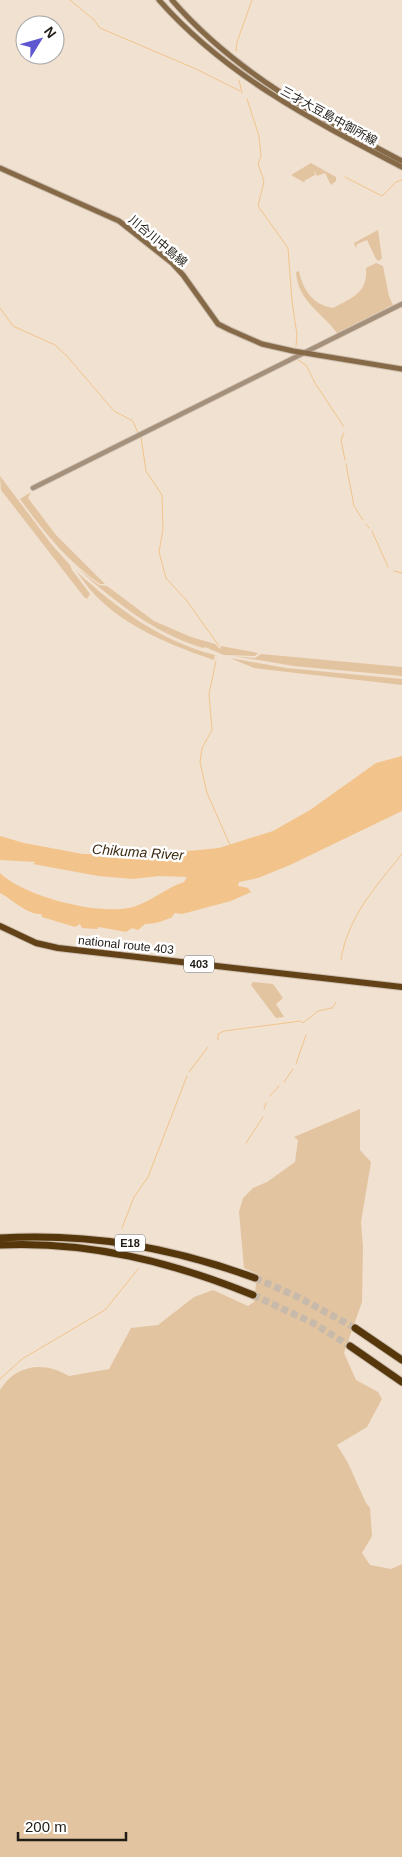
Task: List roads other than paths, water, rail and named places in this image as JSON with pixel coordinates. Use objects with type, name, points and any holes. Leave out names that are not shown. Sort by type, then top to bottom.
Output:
[{"type":"highway","name":"national route 403","points":[[0,926],[36,944],[58,948],[402,987]]},
{"type":"highway","name":"E18","points":[[0,1238],[65,1237],[128,1243],[201,1259],[255,1278]]},
{"type":"highway","name":"E18","points":[[0,1245],[63,1246],[115,1252],[188,1270],[253,1295]]},
{"type":"highway","points":[[355,1328],[402,1360]]},
{"type":"highway","points":[[350,1346],[402,1382]]},
{"type":"main road","name":"三才大豆島中御所線","points":[[159,0],[186,28],[249,80],[300,113],[402,167]]},
{"type":"main road","name":"三才大豆島中御所線","points":[[172,0],[206,37],[253,75],[331,123],[402,161]]},
{"type":"main road","name":"川合川中島線","points":[[0,168],[118,221],[183,274],[218,324],[262,344],[402,369]]},
{"type":"street","points":[[33,488],[402,304]]},
{"type":"waterway","points":[[70,0],[94,20],[100,28],[196,69],[240,91]]},
{"type":"waterway","points":[[236,51],[237,42],[252,0]]},
{"type":"waterway","points":[[239,80],[242,93]]},
{"type":"waterway","points":[[247,99],[259,136],[261,156],[258,164],[264,181],[258,206],[288,248],[297,335],[296,346]]},
{"type":"waterway","points":[[345,177],[382,196],[396,182],[402,180]]},
{"type":"waterway","points":[[0,308],[13,326],[55,345],[66,355],[114,411],[133,421],[138,433]]},
{"type":"waterway","points":[[298,360],[306,365],[315,383],[344,427]]},
{"type":"waterway","points":[[344,433],[341,440],[345,460]]},
{"type":"waterway","points":[[141,437],[146,471],[162,495],[163,529],[159,552],[166,578],[187,601],[219,646]]},
{"type":"waterway","points":[[346,464],[354,506],[363,520]]},
{"type":"waterway","points":[[366,524],[369,528]]},
{"type":"waterway","points":[[372,531],[388,567]]},
{"type":"waterway","points":[[394,571],[402,573]]},
{"type":"waterway","points":[[216,661],[209,694],[212,730],[202,748],[200,762],[207,793],[230,845]]},
{"type":"waterway","points":[[341,960],[349,930],[356,916],[402,854]]},
{"type":"waterway","points":[[218,1040],[218,1034],[224,1031],[301,1021],[303,1023],[318,1011],[332,1008],[336,1002]]},
{"type":"waterway","points":[[296,1064],[306,1035]]},
{"type":"waterway","points":[[189,1072],[208,1047]]},
{"type":"waterway","points":[[284,1082],[293,1069]]},
{"type":"waterway","points":[[122,1228],[134,1197],[148,1177],[187,1076]]},
{"type":"waterway","points":[[270,1096],[279,1086]]},
{"type":"waterway","points":[[264,1109],[266,1103]]},
{"type":"waterway","points":[[246,1143],[263,1117]]},
{"type":"waterway","points":[[0,1379],[22,1359],[105,1310],[138,1269]]},
{"type":"tunnel","points":[[255,1278],[298,1297],[355,1328]]},
{"type":"tunnel","points":[[253,1295],[313,1323],[350,1346]]},
{"type":"water label","name":"Chikuma River","points":[[138,852]]}]
